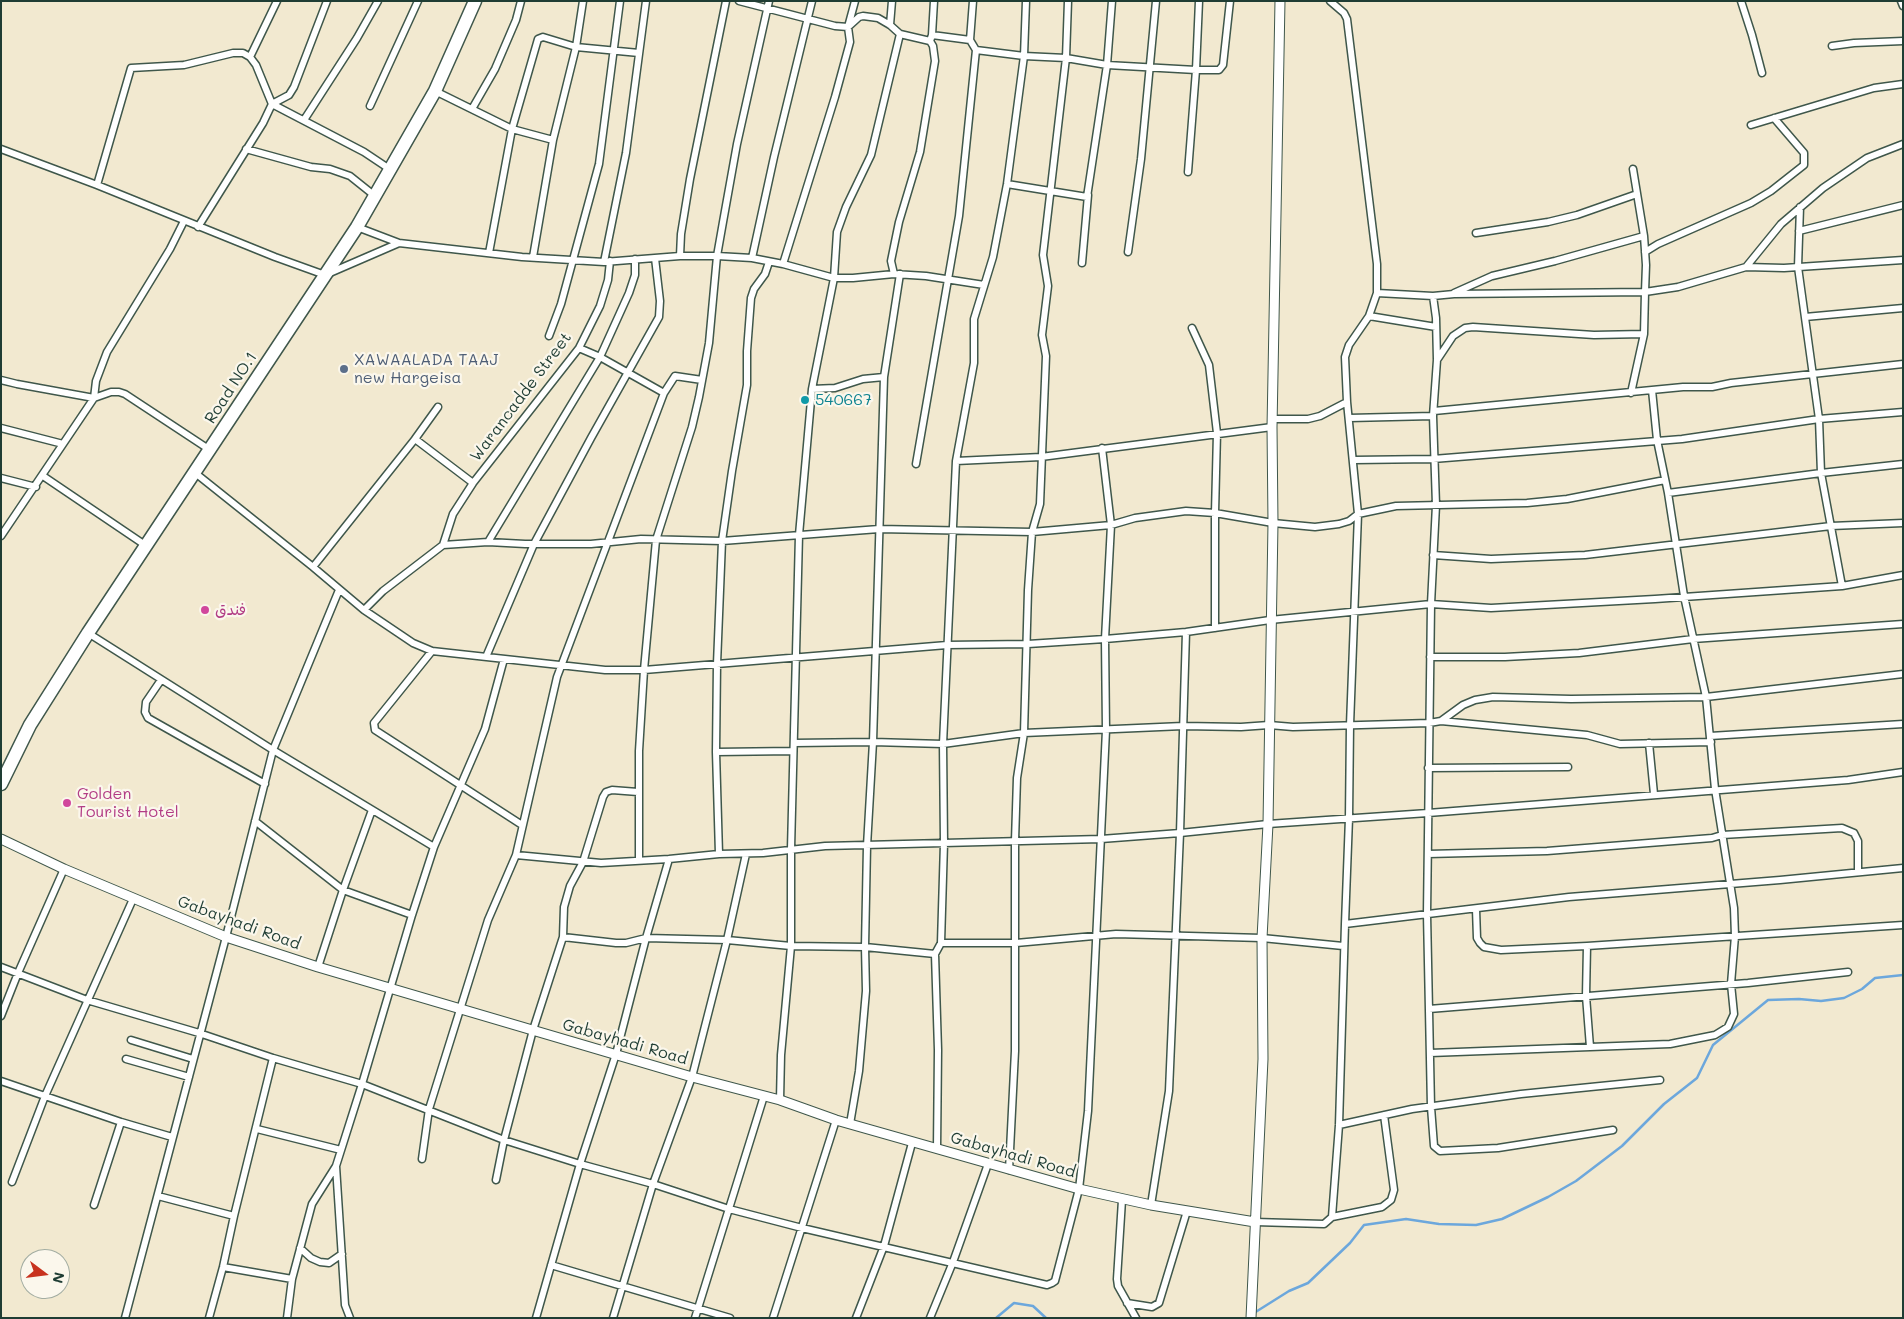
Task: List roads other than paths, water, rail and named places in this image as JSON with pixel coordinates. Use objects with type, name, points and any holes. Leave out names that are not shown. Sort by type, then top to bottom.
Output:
[{"type":"highway","name":"Road NO.1","points":[[1,784],[30,725],[88,633],[357,227],[435,91],[475,1]]},
{"type":"street","points":[[250,57],[277,1]]},
{"type":"street","points":[[198,227],[272,104],[289,94],[294,87],[327,1]]},
{"type":"street","points":[[304,120],[357,38],[378,1]]},
{"type":"street","points":[[370,106],[418,1]]},
{"type":"street","points":[[472,109],[495,69],[516,20],[521,1]]},
{"type":"street","points":[[533,257],[553,140],[576,47],[583,1]]},
{"type":"street","points":[[549,336],[561,304],[599,164],[620,1]]},
{"type":"street","name":"Warancadde Street","points":[[443,545],[453,514],[473,483],[579,348],[600,306],[608,280],[607,262],[626,153],[646,1]]},
{"type":"street","points":[[680,256],[681,234],[690,179],[726,1]]},
{"type":"street","points":[[739,1],[848,27]]},
{"type":"street","points":[[639,860],[638,792],[644,670],[656,540],[692,427],[702,380],[709,343],[717,256],[737,144],[769,1]]},
{"type":"street","points":[[752,258],[774,157],[812,1]]},
{"type":"street","points":[[783,264],[835,97],[850,42],[848,27],[855,1]]},
{"type":"street","points":[[890,25],[892,1]]},
{"type":"street","points":[[850,1124],[859,1071],[866,991],[867,846],[873,742],[884,378],[897,274],[891,262],[899,222],[920,152],[933,70],[934,51],[931,38],[934,1]]},
{"type":"street","points":[[916,464],[959,216],[976,50],[970,40],[973,1]]},
{"type":"street","points":[[937,1149],[938,1050],[935,954],[941,943],[944,843],[943,744],[956,461],[974,363],[974,319],[993,257],[1007,184],[1024,56],[1026,1]]},
{"type":"street","points":[[1009,1170],[1014,1051],[1017,778],[1024,733],[1028,644],[1028,590],[1032,532],[1040,504],[1046,356],[1042,335],[1048,286],[1043,256],[1066,58],[1068,1]]},
{"type":"street","points":[[1082,263],[1088,195],[1107,65],[1112,1]]},
{"type":"street","points":[[1128,252],[1141,158],[1156,1]]},
{"type":"street","points":[[1188,172],[1199,1]]},
{"type":"street","points":[[976,50],[1024,56],[1066,58],[1107,65],[1219,70],[1222,68],[1230,1]]},
{"type":"street","points":[[1251,1318],[1264,1059],[1262,938],[1268,824],[1273,523],[1272,423],[1280,1]]},
{"type":"street","points":[[1330,1],[1348,19],[1376,264],[1377,293],[1369,316],[1349,345],[1345,356],[1347,402],[1358,514],[1350,725],[1350,818],[1343,946],[1340,1125],[1332,1217]]},
{"type":"street","points":[[1741,1],[1762,74]]},
{"type":"street","points":[[1901,1],[1903,6]]},
{"type":"street","points":[[848,27],[859,17],[863,16],[878,18],[900,34],[970,40]]},
{"type":"street","points":[[780,1100],[781,1055],[788,1001],[791,946],[791,849],[799,535],[812,389],[834,278],[838,232],[846,207],[871,155],[900,34]]},
{"type":"street","points":[[489,253],[512,128],[538,39],[543,37],[576,47],[639,53]]},
{"type":"street","points":[[1832,46],[1903,41]]},
{"type":"street","points":[[97,186],[131,68],[184,65],[233,53],[243,53],[250,57],[256,65],[272,104],[364,152],[391,170]]},
{"type":"street","points":[[1751,125],[1874,88],[1903,84]]},
{"type":"street","points":[[435,91],[512,128],[553,140]]},
{"type":"street","points":[[1645,252],[1666,240],[1752,203],[1771,191],[1804,165],[1804,153],[1774,118]]},
{"type":"street","points":[[1746,267],[1781,224],[1838,176],[1867,158],[1903,144]]},
{"type":"street","points":[[246,149],[311,167],[330,169],[350,176],[375,196]]},
{"type":"street","points":[[1,150],[300,267],[326,275],[399,243]]},
{"type":"street","points":[[1631,393],[1644,334],[1645,292],[1644,236],[1633,169]]},
{"type":"street","points":[[1007,184],[1084,198],[1088,195]]},
{"type":"street","points":[[1476,233],[1548,222],[1577,215],[1637,194]]},
{"type":"street","points":[[1799,231],[1903,204]]},
{"type":"street","points":[[1800,207],[1798,267],[1819,419],[1821,473],[1842,586]]},
{"type":"street","points":[[2,533],[36,487],[94,398],[96,381],[107,352],[170,249],[184,222]]},
{"type":"street","points":[[357,227],[399,243],[572,261],[607,262],[680,256],[752,258],[783,264],[834,278],[897,274],[984,285]]},
{"type":"street","points":[[1452,294],[1492,276],[1555,261],[1644,236]]},
{"type":"street","points":[[486,657],[534,544],[659,318],[660,301],[655,258]]},
{"type":"street","points":[[488,542],[600,357],[629,293],[635,275],[635,260]]},
{"type":"street","points":[[1377,293],[1433,296],[1452,294],[1645,292],[1678,287],[1746,267],[1765,269],[1903,260]]},
{"type":"street","points":[[719,854],[716,752],[717,664],[722,541],[747,385],[747,351],[751,298],[754,289],[765,274],[769,262]]},
{"type":"street","points":[[1433,296],[1437,360],[1434,414],[1436,505],[1431,604],[1427,914],[1431,1107],[1434,1146],[1440,1151],[1498,1148],[1613,1130]]},
{"type":"street","points":[[1805,317],[1903,308]]},
{"type":"street","points":[[1369,316],[1436,327]]},
{"type":"street","points":[[1192,328],[1209,365],[1216,433],[1214,512],[1215,628]]},
{"type":"street","points":[[1437,360],[1453,336],[1465,328],[1594,335],[1644,334]]},
{"type":"street","points":[[579,348],[600,357],[664,393]]},
{"type":"street","points":[[1349,418],[1434,414],[1652,390],[1712,387],[1903,364]]},
{"type":"street","points":[[422,1159],[428,1110],[488,920],[516,855],[557,677],[664,393],[675,376],[702,380]]},
{"type":"street","points":[[812,389],[835,388],[863,379],[884,378]]},
{"type":"street","points":[[1,380],[94,398],[111,392],[125,394],[210,450]]},
{"type":"street","points":[[1430,1053],[1670,1044],[1715,1035],[1728,1027],[1734,1014],[1731,984],[1735,920],[1715,789],[1706,697],[1684,596],[1668,493],[1657,440],[1652,390]]},
{"type":"street","points":[[956,461],[1041,457],[1216,433],[1308,419],[1320,416],[1347,402]]},
{"type":"street","points":[[313,567],[416,439],[438,407]]},
{"type":"street","points":[[1354,460],[1434,459],[1682,439],[1819,419],[1903,412]]},
{"type":"street","points":[[1,428],[63,444]]},
{"type":"street","points":[[416,439],[473,483]]},
{"type":"street","points":[[1,966],[87,1000],[362,1084],[504,1140],[653,1184],[729,1209],[802,1228],[1047,1284],[1052,1283],[1055,1281],[1079,1189],[1088,1111],[1106,730],[1105,639],[1111,525],[1102,448]]},
{"type":"street","points":[[1668,493],[1903,464]]},
{"type":"street","points":[[194,472],[364,610],[396,634],[413,643],[432,651],[605,670],[644,670],[947,645],[1028,644],[1105,639],[1186,632],[1270,620],[1431,604],[1491,608],[1842,586],[1903,576]]},
{"type":"street","points":[[43,476],[145,545]]},
{"type":"street","points":[[1,478],[36,487]]},
{"type":"street","points":[[364,610],[383,591],[443,545],[488,542],[534,544],[609,542],[641,539],[722,541],[879,530],[1032,532],[1111,525],[1135,518],[1186,511],[1214,512],[1273,523],[1315,527],[1349,521],[1358,514],[1396,506],[1527,504],[1567,499],[1665,480]]},
{"type":"street","points":[[1433,555],[1491,559],[1585,555],[1831,526],[1903,523]]},
{"type":"street","points":[[125,1318],[226,937],[273,750],[339,590]]},
{"type":"street","points":[[1430,657],[1505,657],[1579,653],[1693,639],[1903,624]]},
{"type":"street","points":[[1151,1205],[1169,1091],[1186,632]]},
{"type":"street","points":[[88,633],[273,750],[434,847]]},
{"type":"street","points":[[432,651],[374,723],[375,730],[522,825]]},
{"type":"street","points":[[287,1318],[292,1279],[312,1204],[336,1166],[434,847],[485,729],[504,659]]},
{"type":"street","points":[[1441,721],[1463,705],[1475,700],[1493,697],[1571,699],[1706,697],[1903,674]]},
{"type":"street","points":[[161,680],[146,702],[145,712],[148,718],[265,784]]},
{"type":"street","points":[[794,743],[873,742],[943,744],[1024,733],[1183,726],[1241,727],[1269,725],[1293,727],[1429,724],[1441,721],[1588,735],[1620,744],[1649,744],[1903,724]]},
{"type":"street","points":[[1649,744],[1654,794]]},
{"type":"street","points":[[716,752],[793,751]]},
{"type":"street","points":[[1428,768],[1568,767]]},
{"type":"street","points":[[516,855],[601,863],[669,860],[791,849],[1101,839],[1268,824],[1848,780],[1903,772]]},
{"type":"street","points":[[496,1180],[504,1140],[533,1030],[564,937],[566,897],[583,862],[606,792],[612,790],[638,792]]},
{"type":"street","points":[[318,967],[372,810]]},
{"type":"street","points":[[255,821],[343,890],[412,915]]},
{"type":"street","points":[[1428,854],[1547,851],[1722,835],[1842,828],[1854,833],[1858,841],[1858,872]]},
{"type":"street","name":"Gabayhadi Road","points":[[1,839],[64,869],[226,937],[318,967],[692,1077],[780,1100],[836,1120],[1009,1170],[1122,1200],[1255,1222]]},
{"type":"street","points":[[613,1318],[653,1184],[692,1077],[727,940],[746,854]]},
{"type":"street","points":[[536,1318],[580,1164],[616,1054],[646,938],[669,860]]},
{"type":"street","points":[[1345,924],[1569,897],[1903,868]]},
{"type":"street","points":[[1,1016],[64,869]]},
{"type":"street","points":[[12,1182],[45,1096],[133,898]]},
{"type":"street","points":[[1476,909],[1477,938],[1484,947],[1501,950],[1903,925]]},
{"type":"street","points":[[941,943],[1016,943],[1116,934],[1262,938],[1343,946]]},
{"type":"street","points":[[564,937],[616,943],[626,943],[646,938],[727,940],[791,946],[865,947],[935,954]]},
{"type":"street","points":[[1587,946],[1586,996],[1590,1047]]},
{"type":"street","points":[[1429,1009],[1731,984],[1848,972]]},
{"type":"street","points":[[131,1040],[193,1059]]},
{"type":"street","points":[[209,1318],[274,1058]]},
{"type":"street","points":[[126,1059],[189,1077]]},
{"type":"street","points":[[1340,1125],[1412,1109],[1521,1094],[1660,1080]]},
{"type":"street","points":[[1,1081],[121,1122],[172,1137]]},
{"type":"street","points":[[695,1318],[764,1096]]},
{"type":"street","points":[[1255,1222],[1324,1224],[1332,1217],[1382,1208],[1391,1200],[1394,1190],[1384,1115]]},
{"type":"street","points":[[773,1318],[836,1120]]},
{"type":"street","points":[[94,1205],[121,1122]]},
{"type":"street","points":[[256,1128],[341,1150]]},
{"type":"street","points":[[856,1318],[884,1246],[912,1143]]},
{"type":"street","points":[[930,1318],[953,1262],[988,1164]]},
{"type":"street","points":[[336,1166],[345,1305],[350,1318]]},
{"type":"street","points":[[158,1196],[234,1216]]},
{"type":"street","points":[[1122,1200],[1117,1279],[1127,1303],[1136,1318]]},
{"type":"street","points":[[1127,1303],[1152,1307],[1159,1303],[1187,1211]]},
{"type":"street","points":[[300,1248],[311,1258],[320,1262],[329,1263],[342,1254]]},
{"type":"street","points":[[551,1265],[730,1318]]},
{"type":"street","points":[[223,1266],[292,1279]]},
{"type":"waterway","points":[[1254,1313],[1289,1291],[1308,1283],[1350,1243],[1364,1225],[1406,1219],[1439,1224],[1476,1225],[1502,1219],[1576,1181],[1622,1146],[1664,1104],[1697,1078],[1713,1045],[1768,1000],[1799,999],[1821,1001],[1844,998],[1862,989],[1875,978],[1903,975]]},
{"type":"waterway","points":[[996,1318],[1014,1303],[1033,1306],[1046,1318]]},
{"type":"place","name":"XAWAALADA TAAJ new Hargeisa","points":[[344,369]]},
{"type":"place","name":"540667","points":[[805,400]]},
{"type":"place","name":"فندق","points":[[205,610]]},
{"type":"place","name":"Golden Tourist Hotel","points":[[67,803]]}]
